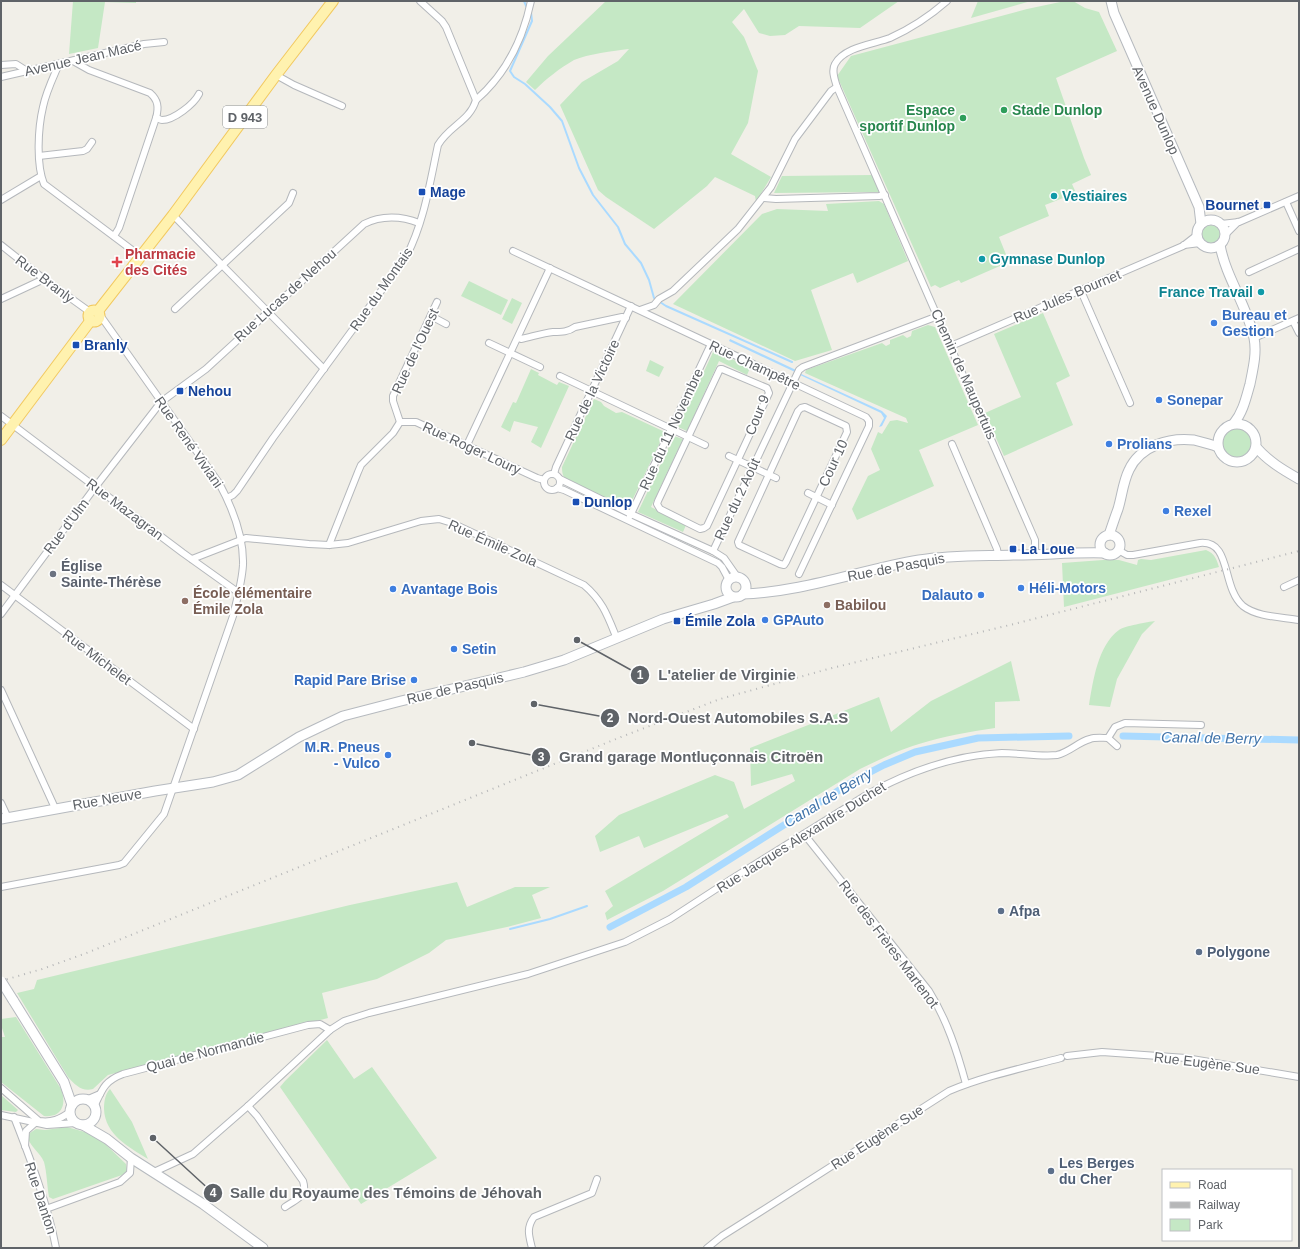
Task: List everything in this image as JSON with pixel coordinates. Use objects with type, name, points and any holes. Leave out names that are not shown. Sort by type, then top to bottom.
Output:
[{"type":"main road","name":"D 943","points":[[1,440],[94,314],[174,215],[276,75],[333,1]]},
{"type":"main road","name":"Avenue Dunlop","points":[[1104,1],[1114,13]]},
{"type":"main road","name":"Avenue Dunlop","points":[[1111,1],[1114,13],[1199,207],[1201,224]]},
{"type":"main road","name":"Avenue Dunlop","points":[[1199,207],[1211,220]]},
{"type":"main road","points":[[1211,220],[1221,224],[1225,231],[1225,235],[1223,242],[1216,246],[1204,246],[1199,239],[1197,231],[1201,224],[1211,220]]},
{"type":"main road","points":[[1216,246],[1254,338],[1254,357],[1246,402],[1246,420],[1255,437],[1256,447],[1263,456],[1299,479]]},
{"type":"main road","points":[[1112,535],[1123,487],[1129,469],[1141,454],[1153,446],[1168,441],[1194,440],[1213,437],[1234,423],[1246,402]]},
{"type":"main road","points":[[1234,423],[1245,425],[1250,428]]},
{"type":"main road","points":[[1220,433],[1218,442],[1220,453],[1224,458],[1230,461],[1243,461],[1252,455],[1256,447]]},
{"type":"main road","points":[[1194,440],[1218,447]]},
{"type":"main road","points":[[1248,458],[1275,465]]},
{"type":"main road","points":[[1112,535],[1118,538],[1120,544],[1118,550],[1114,554],[1107,554],[1101,548],[1101,542],[1104,537],[1112,535]]},
{"type":"main road","name":"Rue de Pasquis","points":[[1076,552],[1101,542]]},
{"type":"main road","name":"Rue de Pasquis","points":[[744,590],[765,594],[919,560],[964,556],[1035,555],[1076,552],[1105,553]]},
{"type":"main road","points":[[735,578],[738,578],[743,581],[744,590],[738,597],[733,597],[728,594],[727,584],[735,578]]},
{"type":"main road","name":"Rue de Pasquis","points":[[704,607],[714,601],[727,584]]},
{"type":"main road","name":"Rue de Pasquis","points":[[213,782],[238,774],[299,737],[343,716],[564,660],[663,619],[733,597]]},
{"type":"main road","name":"Rue Neuve","points":[[5,819],[55,808],[213,782]]},
{"type":"main road","points":[[1,981],[64,1082],[84,1100]]},
{"type":"main road","points":[[64,1082],[71,1109],[71,1116],[79,1124],[107,1139],[131,1158],[204,1204],[263,1248]]},
{"type":"main road","points":[[71,1109],[75,1103],[84,1100],[90,1101],[94,1107],[96,1113],[94,1118],[89,1123],[79,1124]]},
{"type":"main road","points":[[94,1118],[107,1139]]},
{"type":"street","points":[[420,1],[442,21],[446,27],[476,100]]},
{"type":"street","name":"Rue du Montais","points":[[227,498],[237,491],[273,438],[406,257],[419,223],[438,145],[443,136],[468,116],[473,109],[476,100],[507,65],[520,39],[531,1]]},
{"type":"street","name":"Chemin de Maupertuis","points":[[947,1],[940,8],[890,38],[847,52],[840,57],[835,64],[833,71],[837,87],[1035,540],[1035,555]]},
{"type":"street","name":"Avenue Jean Macé","points":[[1,77],[144,44],[164,42]]},
{"type":"street","points":[[73,61],[89,70],[150,93],[155,97],[158,104],[156,118],[119,228],[114,236]]},
{"type":"street","points":[[1,65],[16,64],[27,71]]},
{"type":"street","points":[[59,64],[43,107],[39,136],[41,176],[44,184],[140,256]]},
{"type":"street","points":[[276,75],[294,85],[342,106]]},
{"type":"street","points":[[640,310],[658,302],[678,286],[743,224],[771,187],[798,135],[832,91],[837,87]]},
{"type":"street","points":[[156,118],[162,120],[176,115],[196,100],[199,94]]},
{"type":"street","points":[[39,156],[83,151],[87,149],[92,142]]},
{"type":"street","points":[[1,200],[41,176]]},
{"type":"street","points":[[175,309],[289,203],[293,193]]},
{"type":"street","points":[[764,198],[776,199],[885,195]]},
{"type":"street","points":[[1221,224],[1239,222],[1299,196]]},
{"type":"street","points":[[1286,202],[1299,231]]},
{"type":"street","points":[[174,215],[324,369]]},
{"type":"street","name":"Rue Lucas de Nehou","points":[[161,402],[206,369],[364,224],[372,220],[384,218],[402,218],[419,223]]},
{"type":"street","points":[[1225,235],[1239,222]]},
{"type":"street","name":"Rue Jules Bournet","points":[[951,346],[1199,239]]},
{"type":"street","name":"Rue Branly","points":[[1,245],[44,279],[94,314]]},
{"type":"street","points":[[1249,272],[1299,249]]},
{"type":"street","points":[[467,445],[550,268],[513,251]]},
{"type":"street","name":"Rue Champêtre","points":[[550,268],[866,417],[869,421],[869,426],[832,505]]},
{"type":"street","points":[[1,299],[44,279]]},
{"type":"street","points":[[1081,291],[1130,403]]},
{"type":"street","name":"Rue de l'Ouest","points":[[400,422],[393,401],[393,396],[437,302]]},
{"type":"street","name":"Rue de la Victoire","points":[[554,474],[631,306]]},
{"type":"street","name":"Rue René Viviani","points":[[1,887],[124,863],[164,814],[233,616],[239,592],[243,565],[241,539],[227,498],[219,483],[161,402],[94,314]]},
{"type":"street","points":[[431,316],[446,324]]},
{"type":"street","name":"Rue du 2 Août","points":[[712,551],[799,370],[803,367],[938,316]]},
{"type":"street","points":[[518,338],[521,339],[553,332],[560,333],[570,331],[576,327],[622,317],[626,318]]},
{"type":"street","points":[[1254,338],[1296,320],[1299,334]]},
{"type":"street","points":[[489,342],[540,367]]},
{"type":"street","name":"Rue du 11 Novembre","points":[[630,517],[711,344]]},
{"type":"street","name":"Cour 9","points":[[720,369],[767,388],[769,393],[738,460],[707,526],[704,528],[700,529],[678,519],[660,509],[657,504],[720,369]]},
{"type":"street","points":[[560,376],[705,445]]},
{"type":"street","name":"Rue d'Ulm","points":[[1,614],[161,402]]},
{"type":"street","name":"Cour 10","points":[[805,407],[846,426],[847,432],[784,565],[739,545],[738,542],[769,475],[798,411],[801,408],[805,407]]},
{"type":"street","name":"Rue Mazagran","points":[[1,416],[178,549],[239,592]]},
{"type":"street","points":[[329,545],[361,465],[393,433],[400,422]]},
{"type":"street","name":"Rue Roger Loury","points":[[400,422],[416,422],[544,480],[546,488],[552,490],[557,488],[564,490],[712,551],[724,558],[738,578]]},
{"type":"street","points":[[952,444],[998,549],[998,556]]},
{"type":"street","points":[[729,456],[776,478]]},
{"type":"street","points":[[544,480],[548,474],[554,474]]},
{"type":"street","name":"Rue Roger Loury","points":[[554,474],[560,479],[630,517],[718,563],[722,567],[727,584]]},
{"type":"street","points":[[557,488],[560,484],[560,479]]},
{"type":"street","points":[[799,574],[832,505],[808,493]]},
{"type":"street","name":"Rue Émile Zola","points":[[241,539],[246,538],[329,545],[348,543],[421,521],[439,519],[452,523],[584,585],[594,593],[603,606],[617,639]]},
{"type":"street","points":[[192,559],[241,539]]},
{"type":"street","points":[[1118,550],[1128,555],[1133,555],[1200,543],[1210,543],[1219,550],[1225,564],[1230,587],[1235,597],[1243,605],[1260,614],[1299,620]]},
{"type":"street","points":[[1284,587],[1299,580]]},
{"type":"street","name":"Rue Michelet","points":[[1,585],[194,729]]},
{"type":"street","points":[[1,690],[55,808]]},
{"type":"street","points":[[1117,746],[1108,738],[1115,727],[1125,723],[1201,725]]},
{"type":"street","name":"Rue Jacques Alexandre Duchet","points":[[330,1030],[344,1021],[355,1017],[528,974],[609,948],[641,934],[670,919],[874,790],[904,775],[921,769],[972,756],[989,754],[1056,755],[1069,751],[1091,738],[1108,738]]},
{"type":"street","points":[[1,802],[5,819]]},
{"type":"street","name":"Rue des Frères Martenot","points":[[804,834],[929,991],[949,1030],[966,1084]]},
{"type":"street","name":"Quai de Normandie","points":[[94,1107],[100,1094],[110,1080],[124,1074],[309,1024],[320,1024],[330,1030]]},
{"type":"street","points":[[154,1172],[193,1154],[248,1106],[330,1030]]},
{"type":"street","name":"Rue Eugène Sue","points":[[1067,1056],[1102,1052],[1186,1058],[1299,1077]]},
{"type":"street","name":"Rue Eugène Sue","points":[[707,1248],[734,1228],[949,1091],[966,1084],[1061,1058]]},
{"type":"street","points":[[1,1088],[40,1120],[45,1122],[56,1120],[71,1109]]},
{"type":"street","points":[[84,1100],[100,1094]]},
{"type":"street","points":[[248,1106],[257,1116],[303,1181],[305,1189],[304,1194],[285,1207]]},
{"type":"street","points":[[1,1115],[47,1125],[79,1124]]},
{"type":"street","name":"Rue Danton","points":[[14,1117],[53,1230],[56,1248]]},
{"type":"street","name":"Rue Danton","points":[[25,1147],[26,1131],[35,1123]]},
{"type":"street","points":[[46,1209],[120,1182],[130,1173],[131,1158]]},
{"type":"street","points":[[532,1248],[528,1231],[529,1224],[534,1217],[592,1194],[597,1179]]},
{"type":"green space","points":[[73,1],[136,1],[136,3],[105,2],[98,48],[69,54]]},
{"type":"green space","points":[[606,1],[899,1],[860,28],[799,26],[785,35],[770,36],[759,33],[744,9],[732,22],[744,37],[758,71],[748,123],[731,154],[771,177],[756,202],[755,196],[715,177],[707,186],[654,229],[598,190],[560,105],[582,82],[618,61],[629,49],[593,54],[574,60],[553,74],[535,90],[526,82],[548,56]]},
{"type":"green space","points":[[978,1],[1031,1],[971,18]]},
{"type":"green space","name":"Espace sportif Dunlop","points":[[1065,1],[1073,1],[1085,8],[1099,12],[1117,51],[1056,78],[1091,175],[1072,184],[1076,193],[1045,205],[1049,216],[999,237],[1009,262],[961,283],[959,280],[940,288],[935,285],[931,287],[837,76],[851,56],[1027,9]]},
{"type":"green space","points":[[872,175],[879,192],[774,193],[782,176]]},
{"type":"green space","points":[[879,201],[884,204],[908,261],[857,283],[853,273],[811,290],[832,350],[795,361],[673,304],[762,214],[777,209],[828,211],[826,204]]},
{"type":"green space","points":[[1211,225],[1217,228],[1220,234],[1217,240],[1211,243],[1205,240],[1202,234],[1205,228]]},
{"type":"green space","points":[[469,281],[508,300],[501,315],[461,296]]},
{"type":"green space","points":[[512,298],[522,303],[512,324],[502,319]]},
{"type":"green space","points":[[1043,313],[1070,376],[1056,383],[1073,425],[1004,456],[985,413],[1021,397],[994,334]]},
{"type":"green space","points":[[928,325],[935,327],[978,425],[919,450],[934,486],[857,520],[852,509],[868,476],[880,470],[871,449],[878,432],[882,434],[890,421],[897,420],[908,423],[906,418],[805,373],[806,370],[882,343],[886,346],[890,344],[890,340],[903,335],[907,338],[911,336],[912,331]]},
{"type":"green space","points":[[714,350],[750,368],[747,375],[719,361],[687,431],[678,427]]},
{"type":"green space","points":[[650,360],[664,367],[659,377],[646,371]]},
{"type":"green space","points":[[531,369],[539,373],[538,375],[557,385],[559,382],[569,386],[541,448],[531,442],[538,427],[514,421],[510,432],[501,427],[513,402],[516,403]]},
{"type":"green space","points":[[594,399],[601,402],[604,406],[616,413],[622,412],[665,432],[628,509],[568,481],[564,477],[562,467]]},
{"type":"green space","points":[[1237,429],[1247,433],[1251,443],[1247,453],[1237,457],[1227,453],[1223,443],[1227,433]]},
{"type":"green space","points":[[674,436],[683,439],[651,507],[686,525],[683,532],[638,512]]},
{"type":"green space","points":[[1206,550],[1215,557],[1219,567],[1064,607],[1062,563],[1119,560],[1137,565],[1138,560],[1141,559],[1151,560]]},
{"type":"green space","points":[[1155,621],[1142,634],[1117,679],[1110,707],[1089,705],[1092,685],[1101,654],[1112,637],[1119,630],[1136,624]]},
{"type":"green space","points":[[1011,661],[1020,701],[995,702],[995,728],[947,736],[911,746],[860,769],[663,891],[607,920],[605,913],[613,906],[605,891],[729,817],[727,814],[644,848],[639,836],[600,852],[595,836],[619,815],[715,775],[734,782],[744,809],[795,781],[792,774],[751,786],[750,748],[879,697],[891,732],[931,701]]},
{"type":"green space","points":[[457,882],[467,907],[515,887],[550,887],[532,895],[541,918],[446,940],[429,953],[377,979],[322,993],[328,1018],[108,1075],[93,1089],[82,1089],[68,1077],[17,993],[34,989],[37,980],[350,905]]},
{"type":"green space","points":[[16,1017],[61,1089],[63,1095],[63,1105],[62,1109],[55,1115],[44,1116],[1,1082],[1,1037],[5,1037],[1,1025],[1,1019]]},
{"type":"green space","points":[[327,1040],[354,1079],[372,1067],[437,1158],[361,1204],[280,1087]]},
{"type":"green space","points":[[110,1089],[132,1122],[148,1159],[126,1145],[113,1133],[109,1126],[105,1118],[104,1106],[106,1096]]},
{"type":"green space","points":[[1,1095],[18,1110],[16,1112],[1,1110]]},
{"type":"green space","points":[[67,1127],[92,1134],[101,1140],[126,1164],[127,1171],[122,1175],[53,1199],[49,1197],[44,1162],[31,1145],[28,1138],[30,1133],[36,1129],[45,1130]]},
{"type":"water","points":[[730,339],[796,370],[795,372],[729,341]]},
{"type":"water","points":[[799,373],[882,411],[887,416],[882,426],[879,427],[884,418],[881,413],[798,374]]},
{"type":"waterway","points":[[524,1],[527,8]]},
{"type":"waterway","points":[[531,12],[532,21],[510,71],[514,77],[525,84],[550,107],[562,121],[579,168],[593,195],[618,227],[625,244],[641,263],[649,280],[654,298],[666,306],[792,362]]},
{"type":"waterway","name":"Canal de Berry","points":[[610,927],[686,887],[855,780],[884,765],[915,752],[978,738],[1069,736]]},
{"type":"waterway","name":"Canal de Berry","points":[[1123,736],[1299,740]]},
{"type":"waterway","points":[[510,929],[550,919],[587,906]]},
{"type":"railway","points":[[1,981],[42,969],[84,954],[621,737],[720,699],[832,668],[1014,624],[1299,551]]},
{"type":"place","name":"Stade Dunlop","points":[[1004,110]]},
{"type":"place","name":"Espace sportif Dunlop","points":[[963,118]]},
{"type":"place","name":"Mage","points":[[422,192]]},
{"type":"place","name":"Vestiaires","points":[[1054,196]]},
{"type":"place","name":"Bournet","points":[[1267,205]]},
{"type":"place","name":"Gymnase Dunlop","points":[[982,259]]},
{"type":"place","name":"Pharmacie des Cités","points":[[117,262]]},
{"type":"place","name":"France Travail","points":[[1261,292]]},
{"type":"place","name":"Bureau et Gestion","points":[[1214,323]]},
{"type":"place","name":"Branly","points":[[76,345]]},
{"type":"place","name":"Nehou","points":[[180,391]]},
{"type":"place","name":"Sonepar","points":[[1159,400]]},
{"type":"place","name":"Prolians","points":[[1109,444]]},
{"type":"place","name":"Dunlop","points":[[576,502]]},
{"type":"place","name":"Rexel","points":[[1166,511]]},
{"type":"place","name":"La Loue","points":[[1013,549]]},
{"type":"place","name":"Église Sainte-Thérèse","points":[[53,574]]},
{"type":"place","name":"Héli-Motors","points":[[1021,588]]},
{"type":"place","name":"Avantage Bois","points":[[393,589]]},
{"type":"place","name":"Dalauto","points":[[981,595]]},
{"type":"place","name":"École élémentaire Émile Zola","points":[[185,601]]},
{"type":"place","name":"Babilou","points":[[827,605]]},
{"type":"place","name":"GPAuto","points":[[765,620]]},
{"type":"place","name":"Émile Zola","points":[[677,621]]},
{"type":"place","name":"L'atelier de Virginie","points":[[577,640]]},
{"type":"place","name":"Setin","points":[[454,649]]},
{"type":"place","name":"Rapid Pare Brise","points":[[414,680]]},
{"type":"place","name":"Nord-Ouest Automobiles S.A.S","points":[[534,704]]},
{"type":"place","name":"Grand garage Montluçonnais Citroën","points":[[472,743]]},
{"type":"place","name":"M.R. Pneus - Vulco","points":[[388,755]]},
{"type":"place","name":"Afpa","points":[[1001,911]]},
{"type":"place","name":"Polygone","points":[[1199,952]]},
{"type":"place","name":"Salle du Royaume des Témoins de Jéhovah","points":[[153,1138]]},
{"type":"place","name":"Les Berges du Cher","points":[[1051,1171]]}]
